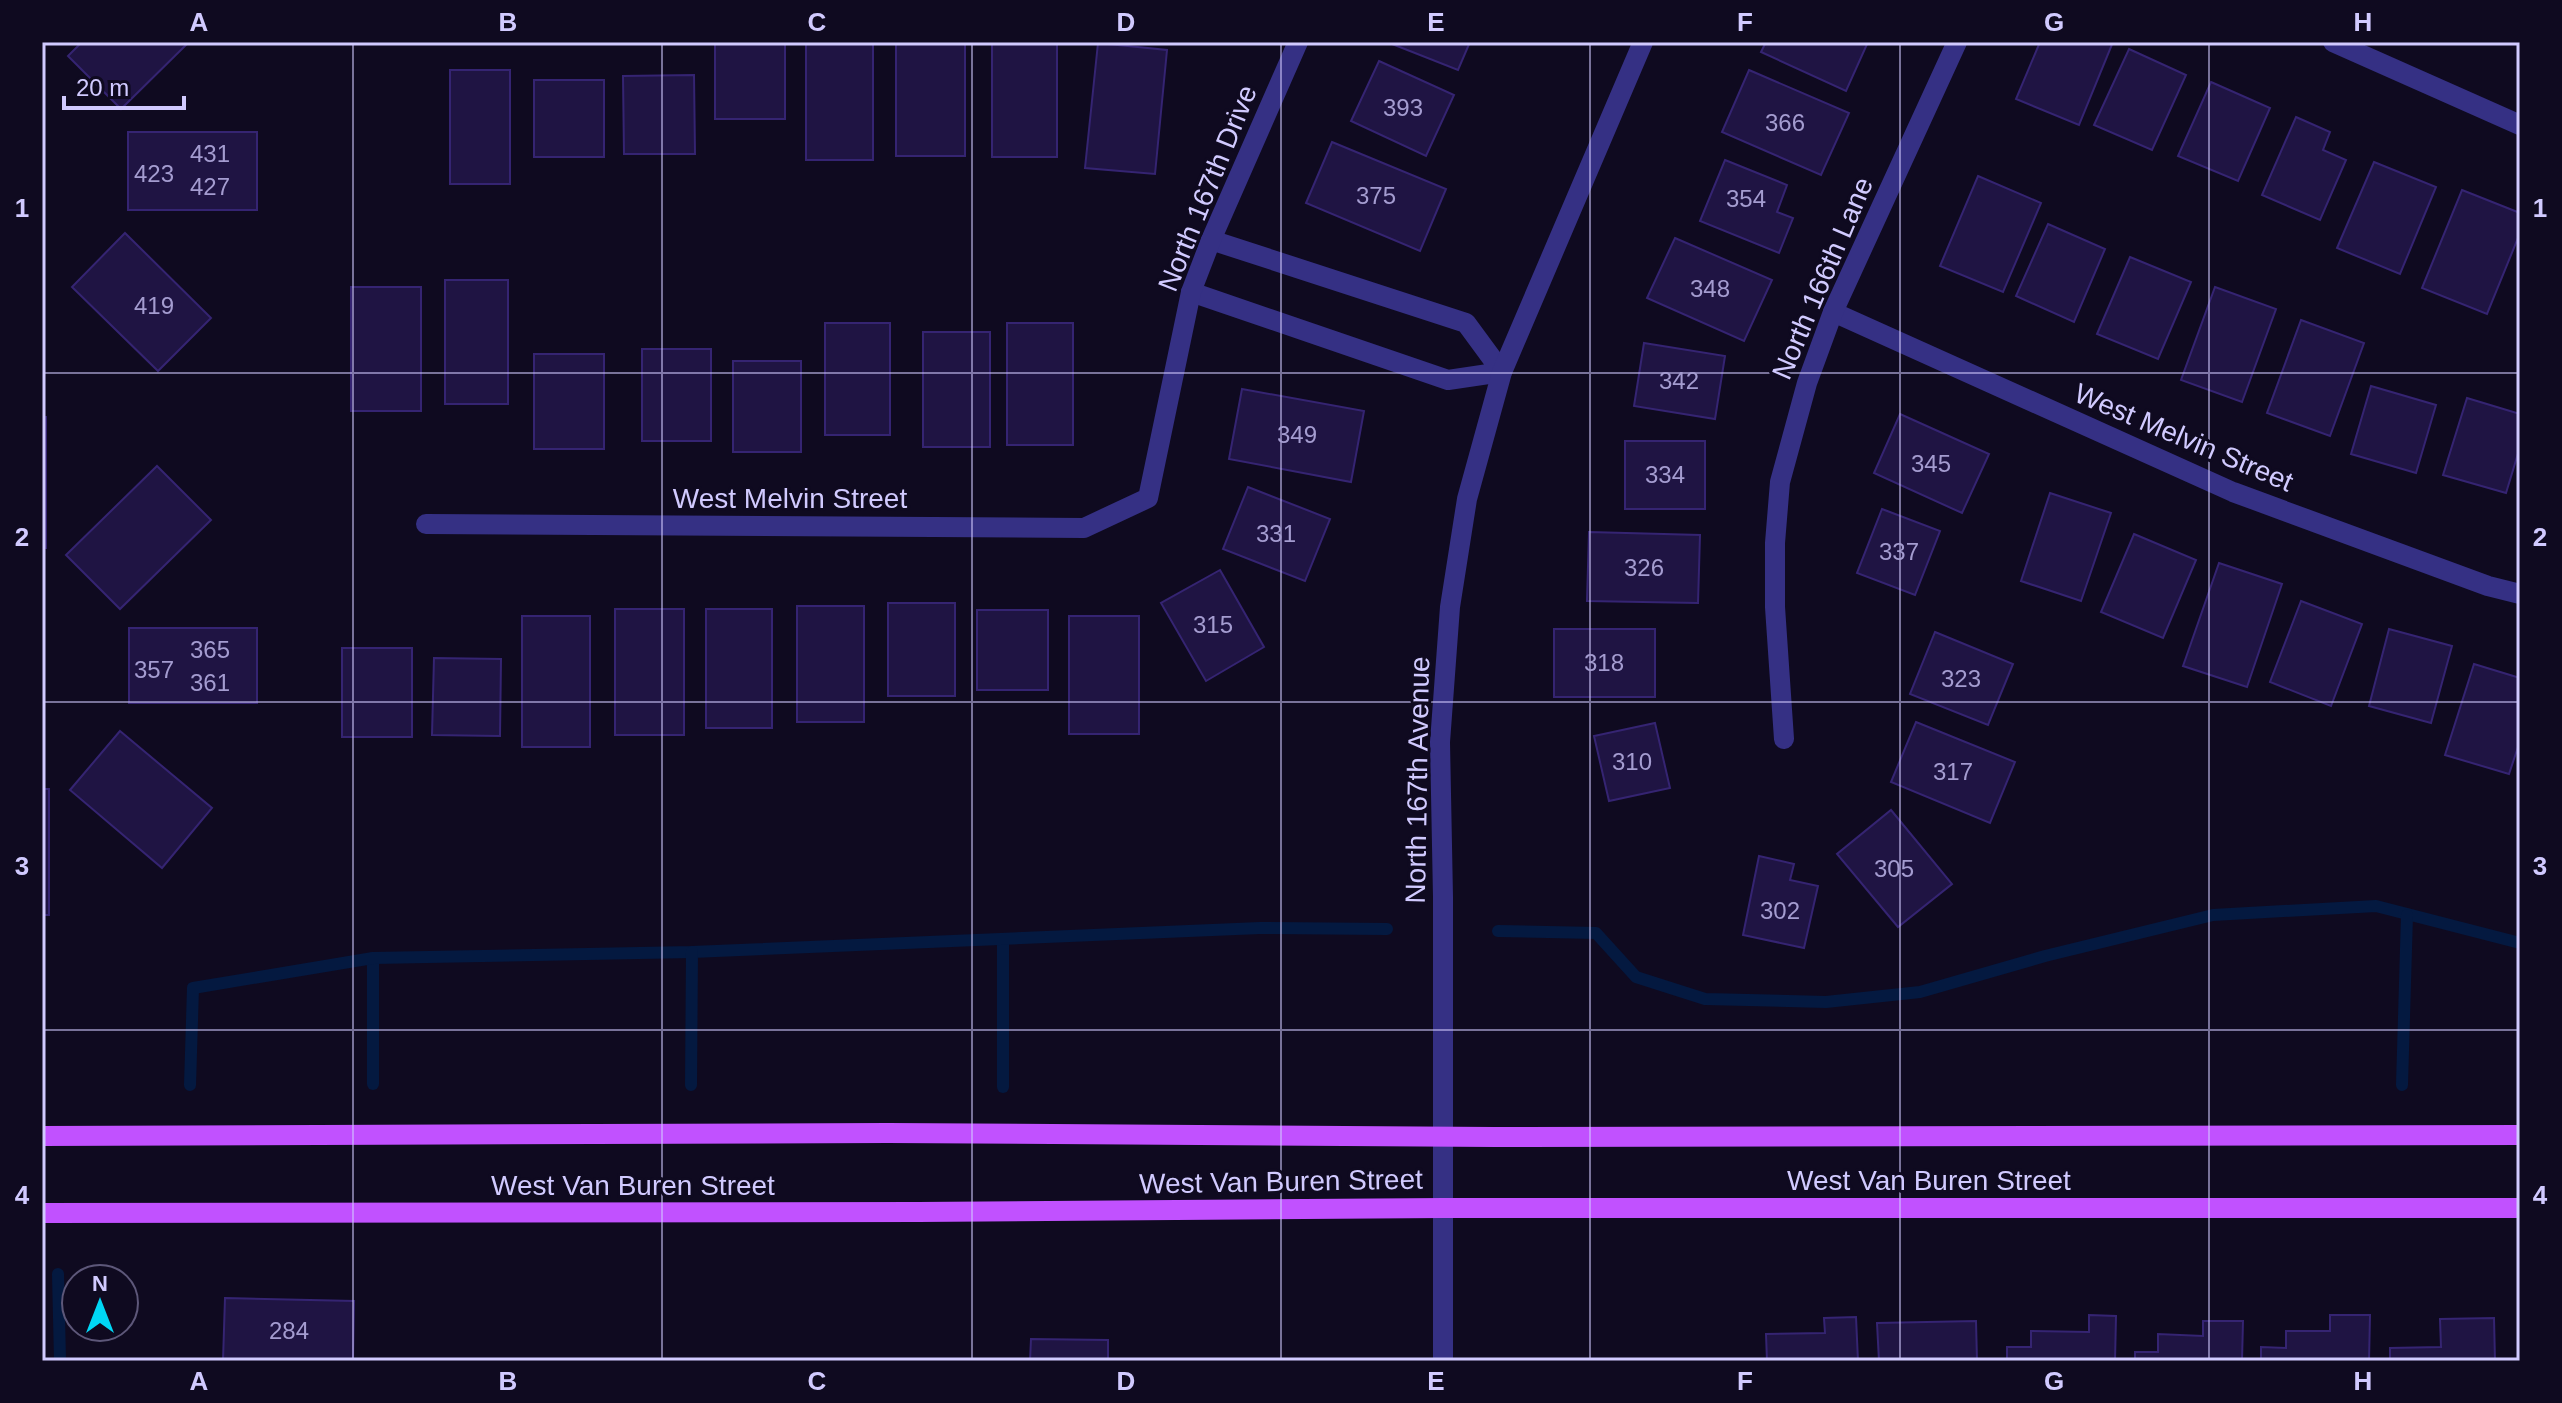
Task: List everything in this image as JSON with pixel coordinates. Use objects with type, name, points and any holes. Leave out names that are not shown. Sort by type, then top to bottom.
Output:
[{"type":"main road","name":"West Van Buren Street","points":[[42,1136],[888,1133],[1443,1137],[2520,1135]]},
{"type":"main road","name":"West Van Buren Street","points":[[42,1213],[2520,1208]]},
{"type":"street","name":"North 167th Drive","points":[[1148,498],[1191,292],[1298,42]]},
{"type":"street","name":"North 167th Avenue","points":[[1443,1361],[1440,742],[1448,622],[1467,499],[1502,372],[1643,42]]},
{"type":"street","name":"North 166th Lane","points":[[1784,739],[1775,607],[1775,543],[1780,482],[1807,383],[1833,312],[1957,42]]},
{"type":"street","points":[[2333,42],[2520,125]]},
{"type":"street","points":[[1191,292],[1448,380],[1502,372],[1466,323],[1211,240]]},
{"type":"street","name":"West Melvin Street","points":[[1833,312],[2233,492],[2488,586],[2520,594]]},
{"type":"street","name":"West Melvin Street","points":[[426,524],[1084,528],[1148,498]]},
{"type":"building","points":[[82,42],[189,42],[121,109],[68,56]]},
{"type":"building","points":[[806,42],[873,42],[873,160],[806,160]]},
{"type":"building","points":[[896,42],[965,42],[965,156],[896,156]]},
{"type":"building","points":[[992,42],[1057,42],[1057,157],[992,157]]},
{"type":"building","points":[[1387,42],[1470,42],[1458,70]]},
{"type":"building","points":[[1766,42],[1868,42],[1846,91],[1761,52]]},
{"type":"building","points":[[2040,42],[2113,42],[2079,125],[2016,99]]},
{"type":"building","points":[[715,43],[785,43],[785,119],[715,119]]},
{"type":"building","points":[[1098,43],[1167,50],[1155,174],[1085,168]]},
{"type":"building","points":[[2129,49],[2186,75],[2152,150],[2094,125]]},
{"type":"building","points":[[1379,61],[1454,95],[1426,156],[1351,121]]},
{"type":"building","points":[[450,70],[510,70],[510,184],[450,184]]},
{"type":"building","points":[[1749,70],[1849,113],[1821,175],[1722,132]]},
{"type":"building","points":[[694,75],[695,154],[624,154],[623,76]]},
{"type":"building","points":[[534,80],[604,80],[604,157],[534,157]]},
{"type":"building","points":[[2211,82],[2270,108],[2238,181],[2178,156]]},
{"type":"building","points":[[2296,117],[2330,132],[2323,150],[2346,160],[2320,220],[2262,195]]},
{"type":"building","points":[[128,132],[257,132],[257,210],[128,210]]},
{"type":"building","points":[[1332,142],[1446,189],[1420,251],[1306,203]]},
{"type":"building","points":[[1725,160],[1787,185],[1777,212],[1793,218],[1779,253],[1700,221]]},
{"type":"building","points":[[2374,162],[2436,187],[2400,274],[2337,248]]},
{"type":"building","points":[[1978,176],[2041,203],[2003,292],[1940,266]]},
{"type":"building","points":[[2462,190],[2520,213],[2520,233],[2487,314],[2422,288]]},
{"type":"building","points":[[2048,224],[2105,249],[2074,322],[2016,296]]},
{"type":"building","points":[[125,233],[211,318],[158,371],[72,287]]},
{"type":"building","points":[[1675,238],[1772,280],[1744,341],[1647,298]]},
{"type":"building","points":[[2130,257],[2191,282],[2158,359],[2097,334]]},
{"type":"building","points":[[445,280],[508,280],[508,404],[445,404]]},
{"type":"building","points":[[351,287],[421,287],[421,411],[351,411]]},
{"type":"building","points":[[2215,287],[2276,309],[2242,402],[2181,380]]},
{"type":"building","points":[[2301,320],[2364,343],[2330,436],[2267,413]]},
{"type":"building","points":[[825,323],[890,323],[890,435],[825,435]]},
{"type":"building","points":[[1007,323],[1073,323],[1073,445],[1007,445]]},
{"type":"building","points":[[923,332],[990,332],[990,447],[923,447]]},
{"type":"building","points":[[1644,343],[1725,356],[1715,419],[1634,406]]},
{"type":"building","points":[[642,349],[711,349],[711,441],[642,441]]},
{"type":"building","points":[[534,354],[604,354],[604,449],[534,449]]},
{"type":"building","points":[[733,361],[801,361],[801,452],[733,452]]},
{"type":"building","points":[[2371,386],[2436,405],[2416,473],[2351,454]]},
{"type":"building","points":[[1242,389],[1364,411],[1351,482],[1229,459]]},
{"type":"building","points":[[2467,398],[2520,414],[2520,447],[2506,493],[2443,475]]},
{"type":"building","points":[[1900,414],[1989,454],[1962,513],[1874,473]]},
{"type":"building","points":[[42,417],[46,417],[46,548],[42,548]]},
{"type":"building","points":[[1625,441],[1705,441],[1705,509],[1625,509]]},
{"type":"building","points":[[157,466],[211,520],[120,609],[66,555]]},
{"type":"building","points":[[1248,487],[1330,519],[1305,581],[1223,549]]},
{"type":"building","points":[[2050,493],[2111,513],[2081,601],[2021,581]]},
{"type":"building","points":[[1882,509],[1940,531],[1915,595],[1857,573]]},
{"type":"building","points":[[1589,532],[1700,535],[1698,603],[1587,601]]},
{"type":"building","points":[[2134,534],[2196,560],[2163,638],[2101,612]]},
{"type":"building","points":[[2219,563],[2282,584],[2247,687],[2183,666]]},
{"type":"building","points":[[1220,570],[1264,647],[1206,681],[1161,603]]},
{"type":"building","points":[[2301,601],[2362,624],[2331,706],[2270,682]]},
{"type":"building","points":[[888,603],[955,603],[955,696],[888,696]]},
{"type":"building","points":[[797,606],[864,606],[864,722],[797,722]]},
{"type":"building","points":[[615,609],[684,609],[684,735],[615,735]]},
{"type":"building","points":[[706,609],[772,609],[772,728],[706,728]]},
{"type":"building","points":[[977,610],[1048,610],[1048,690],[977,690]]},
{"type":"building","points":[[522,616],[590,616],[590,747],[522,747]]},
{"type":"building","points":[[1069,616],[1139,616],[1139,734],[1069,734]]},
{"type":"building","points":[[129,628],[257,628],[257,703],[129,703]]},
{"type":"building","points":[[1554,629],[1655,629],[1655,697],[1554,697]]},
{"type":"building","points":[[2389,629],[2452,646],[2431,723],[2369,706]]},
{"type":"building","points":[[1935,632],[2013,664],[1988,725],[1910,694]]},
{"type":"building","points":[[342,648],[412,648],[412,737],[342,737]]},
{"type":"building","points":[[434,658],[501,659],[500,736],[432,735]]},
{"type":"building","points":[[2474,664],[2520,678],[2520,741],[2509,774],[2445,755]]},
{"type":"building","points":[[1916,722],[2015,762],[1990,823],[1891,782]]},
{"type":"building","points":[[1655,723],[1670,788],[1609,801],[1594,736]]},
{"type":"building","points":[[120,731],[212,808],[162,868],[70,790]]},
{"type":"building","points":[[42,789],[49,789],[49,915],[42,915]]},
{"type":"building","points":[[1891,810],[1952,884],[1898,927],[1837,854]]},
{"type":"building","points":[[1759,856],[1794,864],[1790,880],[1818,886],[1804,948],[1743,935]]},
{"type":"building","points":[[225,1298],[354,1301],[353,1361],[223,1361]]},
{"type":"building","points":[[2089,1315],[2116,1316],[2115,1361],[2007,1361],[2007,1347],[2031,1347],[2031,1331],[2089,1332]]},
{"type":"building","points":[[2330,1315],[2370,1315],[2369,1361],[2261,1361],[2261,1347],[2286,1348],[2286,1331],[2330,1331]]},
{"type":"building","points":[[1856,1317],[1858,1361],[1767,1361],[1766,1334],[1825,1333],[1824,1318]]},
{"type":"building","points":[[2494,1318],[2495,1361],[2390,1361],[2390,1348],[2441,1347],[2440,1319]]},
{"type":"building","points":[[1976,1321],[1977,1361],[1879,1361],[1877,1323]]},
{"type":"building","points":[[2203,1321],[2243,1321],[2242,1361],[2135,1361],[2135,1352],[2158,1352],[2158,1334],[2203,1336]]},
{"type":"building","points":[[1031,1339],[1108,1340],[1108,1361],[1030,1361]]},
{"type":"waterway","points":[[1498,931],[1596,933],[1636,977],[1705,999],[1826,1002],[1920,992],[2045,956],[2213,915],[2376,906],[2520,943]]},
{"type":"waterway","points":[[2402,1085],[2407,915]]},
{"type":"waterway","points":[[190,1085],[193,988],[373,958],[692,952],[1260,928],[1387,929]]},
{"type":"waterway","points":[[1003,940],[1003,1087]]},
{"type":"waterway","points":[[691,1085],[692,952]]},
{"type":"waterway","points":[[373,958],[373,1084]]},
{"type":"waterway","points":[[58,1274],[60,1360]]}]
